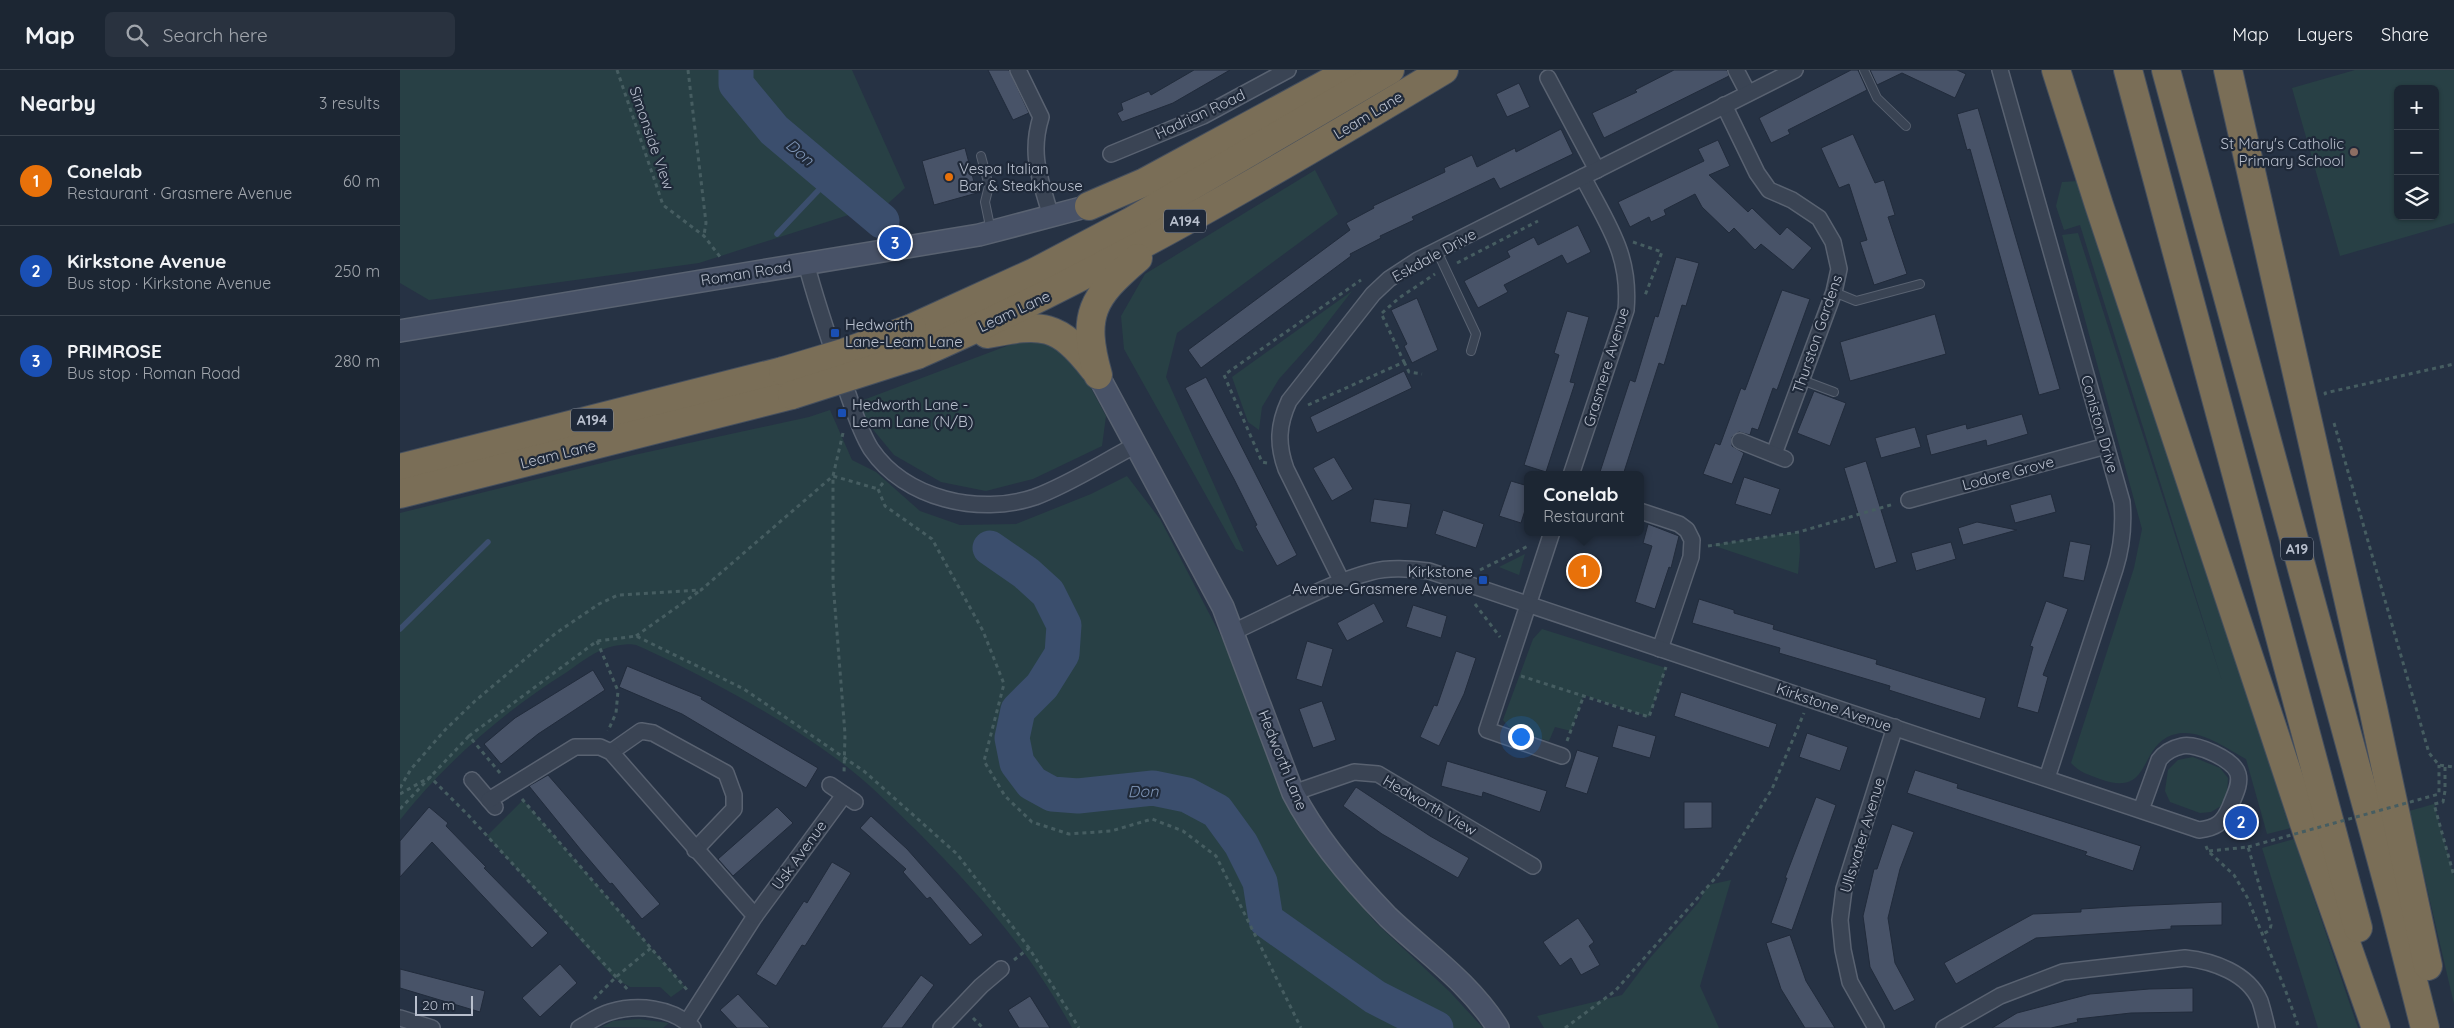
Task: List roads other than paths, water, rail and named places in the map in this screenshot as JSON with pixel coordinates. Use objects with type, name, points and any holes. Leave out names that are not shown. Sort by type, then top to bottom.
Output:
[{"type":"highway","points":[[1089,206],[1145,182],[1352,70]]},
{"type":"highway","name":"Leam Lane","points":[[400,494],[787,383],[843,353],[912,328],[1035,272],[1130,222],[1390,70]]},
{"type":"highway","name":"Leam Lane","points":[[400,468],[917,355],[1040,299],[1172,228],[1444,70]]},
{"type":"highway","points":[[2056,70],[2102,215],[2308,835],[2376,1028]]},
{"type":"highway","name":"A19","points":[[2128,70],[2385,1028]]},
{"type":"highway","name":"A19","points":[[2166,70],[2426,1028]]},
{"type":"highway","points":[[2228,70],[2373,708],[2440,1028]]},
{"type":"highway","name":"A194","points":[[1098,375],[1089,335],[1090,320],[1096,304],[1116,276],[1172,228]]},
{"type":"highway","name":"A194","points":[[946,342],[1019,328],[1047,330],[1061,334],[1071,342],[1098,375]]},
{"type":"street","points":[[1018,70],[1041,117],[1035,136],[1035,156],[1051,217]]},
{"type":"street","name":"Hadrian Road","points":[[1111,154],[1203,116],[1288,70]]},
{"type":"street","points":[[1736,70],[1748,93]]},
{"type":"street","name":"Eskdale Drive","points":[[1342,582],[1286,469],[1280,452],[1278,434],[1282,417],[1299,386],[1373,294],[1403,268],[1795,70]]},
{"type":"street","name":"Coniston Drive","points":[[2000,70],[2122,502],[2123,520],[2120,554],[2047,778]]},
{"type":"street","name":"Grasmere Avenue","points":[[1548,78],[1590,173],[1626,272],[1626,310],[1572,471]]},
{"type":"street","name":"Thurston Gardens","points":[[1724,105],[1757,173],[1769,190],[1792,200],[1819,218],[1833,242],[1839,269],[1834,292],[1802,380],[1779,456],[1740,441]]},
{"type":"street","name":"Roman Road","points":[[400,331],[991,232],[1089,206]]},
{"type":"street","points":[[806,263],[821,318],[859,426],[872,449],[892,472],[921,489],[945,500],[988,506],[1034,497],[1136,445]]},
{"type":"street","name":"Hedworth Lane","points":[[1098,375],[1223,607],[1293,792],[1319,837],[1387,916],[1463,984],[1493,1020]]},
{"type":"street","name":"Lodore Grove","points":[[1909,500],[2106,446]]},
{"type":"street","points":[[1644,512],[1679,524],[1687,530],[1694,548],[1665,650]]},
{"type":"street","points":[[1551,536],[1527,604],[1487,730],[1562,756]]},
{"type":"street","name":"Kirkstone Avenue","points":[[1233,632],[1342,582],[1371,572],[1392,569],[1428,571],[2199,830],[2217,826],[2225,820],[2239,785],[2238,773],[2233,764],[2226,759],[2192,746],[2182,746],[2163,754],[2141,810]]},
{"type":"street","name":"Ullswater Avenue","points":[[1876,1028],[1850,982],[1843,950],[1840,920],[1844,889],[1895,727]]},
{"type":"street","points":[[611,752],[641,731],[653,733],[726,773],[734,795],[734,809],[695,850]]},
{"type":"street","points":[[472,780],[492,803],[511,785],[575,747],[600,747],[611,752],[695,850],[755,916]]},
{"type":"street","name":"Hedworth View","points":[[1293,792],[1348,774],[1366,772],[1378,774],[1533,866]]},
{"type":"street","name":"Usk Avenue","points":[[690,1025],[699,1004],[755,916],[849,798],[830,786]]},
{"type":"street","points":[[1944,1028],[2000,996],[2063,972],[2184,958],[2204,960],[2221,966],[2251,987],[2260,1001],[2267,1028]]},
{"type":"street","points":[[941,1028],[1001,970]]},
{"type":"street","points":[[579,1028],[609,1012],[643,1006],[677,1016],[690,1025]]},
{"type":"street","points":[[400,1018],[432,1028]]},
{"type":"lane","points":[[1864,70],[1877,98],[1906,126]]},
{"type":"lane","points":[[981,156],[989,186],[985,202],[991,232]]},
{"type":"lane","points":[[1437,251],[1476,334],[1471,351]]},
{"type":"lane","points":[[1834,292],[1856,301],[1920,284]]},
{"type":"lane","points":[[1802,380],[1834,392]]},
{"type":"waterway","name":"Don","points":[[736,70],[736,84],[774,130],[882,221]]},
{"type":"waterway","points":[[777,234],[831,177]]},
{"type":"waterway","points":[[400,629],[488,542]]},
{"type":"waterway","name":"Don","points":[[990,548],[1026,573],[1048,593],[1064,625],[1062,654],[1042,686],[1018,710],[1012,738],[1017,763],[1032,783],[1052,794],[1078,796],[1153,788],[1187,795],[1217,811],[1241,844],[1260,882],[1266,920],[1375,997],[1436,1028]]},
{"type":"place","name":"St Mary's Catholic Primary School","points":[[2354,152]]},
{"type":"place","name":"Vespa Italian Bar & Steakhouse","points":[[949,177]]},
{"type":"place","name":"PRIMROSE","points":[[895,243]]},
{"type":"place","name":"Hedworth Lane-Leam Lane","points":[[835,333]]},
{"type":"place","name":"Hedworth Lane - Leam Lane (N/B)","points":[[842,413]]},
{"type":"place","name":"Conelab","points":[[1584,571]]},
{"type":"place","name":"Kirkstone Avenue-Grasmere Avenue","points":[[1483,580]]},
{"type":"place","name":"Kirkstone Avenue","points":[[2241,822]]}]
